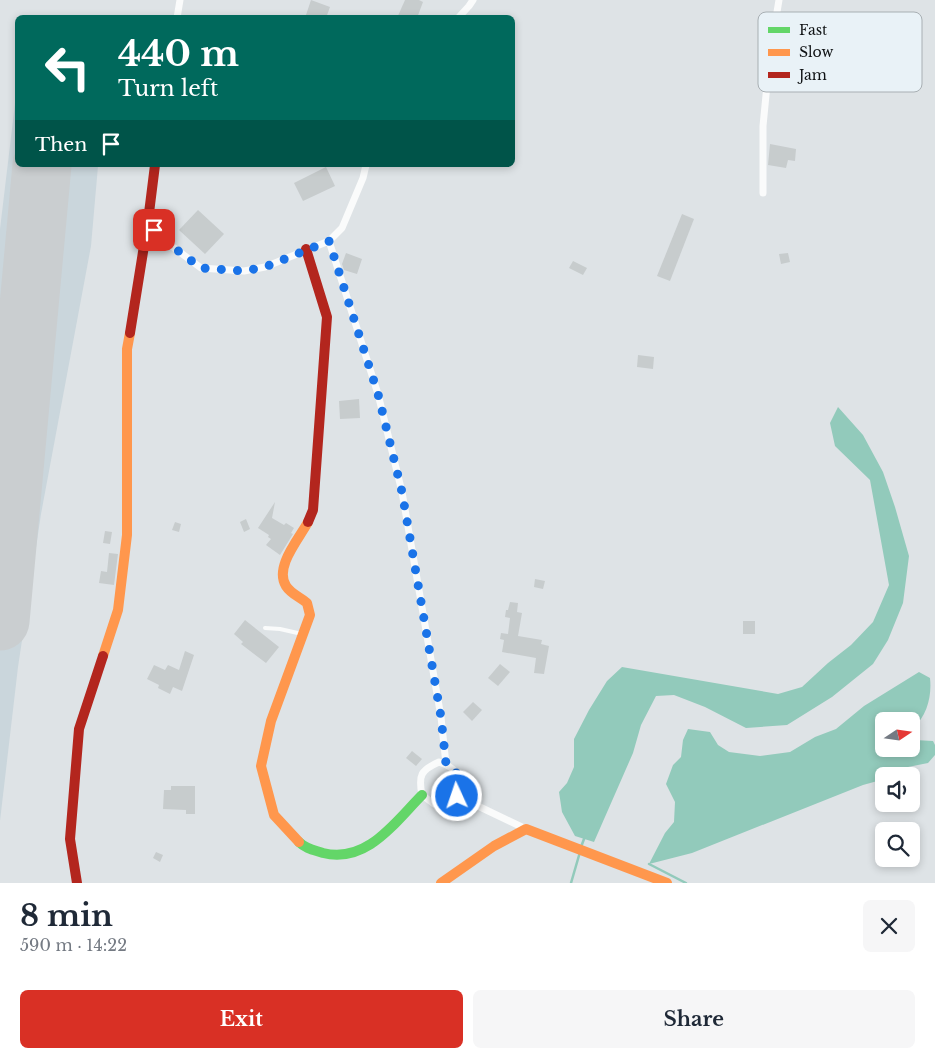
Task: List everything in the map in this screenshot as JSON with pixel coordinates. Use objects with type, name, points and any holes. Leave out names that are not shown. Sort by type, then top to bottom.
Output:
[{"type":"street","points":[[178,15],[180,0]]},
{"type":"street","points":[[461,15],[473,0]]},
{"type":"street","points":[[762,193],[763,126],[766,92]]},
{"type":"street","points":[[77,883],[70,839],[79,729],[118,610],[127,535],[126,349],[148,222],[155,167]]},
{"type":"street","points":[[148,222],[161,238],[201,268],[244,271],[265,267],[329,241],[342,228],[363,178],[366,167]]},
{"type":"street","points":[[329,241],[378,394],[402,492],[441,717],[446,764]]},
{"type":"street","points":[[306,250],[327,317],[313,510],[299,538],[283,563],[282,572],[284,582],[292,593],[306,601],[310,606],[310,615],[271,721],[261,766],[274,815],[305,848],[335,856],[356,853],[374,843],[422,795]]},
{"type":"street","points":[[439,762],[446,764],[454,768],[460,780],[457,796],[446,803],[434,804],[422,795],[419,781],[426,768],[439,762]]},
{"type":"street","points":[[457,796],[526,828],[667,883]]},
{"type":"street","points":[[440,883],[494,846],[526,828]]},
{"type":"lane","points":[[265,628],[304,634]]},
{"type":"shaded area","points":[[15,104],[15,167],[98,167],[91,246],[41,514],[18,667],[0,821],[0,229]]},
{"type":"shaded area","points":[[838,407],[863,435],[883,472],[909,556],[903,603],[888,640],[873,664],[832,697],[787,725],[746,728],[705,707],[674,695],[656,696],[641,725],[633,753],[594,842],[575,836],[562,812],[559,792],[567,783],[574,767],[574,739],[607,681],[622,667],[778,694],[802,687],[851,645],[873,622],[889,585],[870,480],[835,446],[830,423]]},
{"type":"shaded area","points":[[919,672],[930,678],[928,705],[920,720],[920,712],[875,712],[875,758],[920,758],[920,740],[933,741],[935,755],[928,763],[908,767],[875,767],[875,782],[692,853],[649,864],[665,833],[674,822],[675,802],[666,784],[673,765],[681,757],[683,740],[688,729],[710,732],[718,745],[729,752],[760,756],[790,752],[815,737],[836,729],[864,706]]},
{"type":"building","points":[[311,0],[330,7],[327,15],[306,15]]},
{"type":"building","points":[[405,0],[419,0],[423,2],[418,15],[398,15]]},
{"type":"building","points":[[770,144],[796,149],[795,161],[788,160],[786,168],[768,165]]},
{"type":"building","points":[[326,167],[335,186],[303,201],[294,183]]},
{"type":"building","points":[[198,210],[224,234],[205,254],[179,230]]},
{"type":"building","points":[[682,214],[694,219],[670,281],[657,276]]},
{"type":"building","points":[[135,222],[141,223],[139,232],[133,231]]},
{"type":"building","points":[[346,253],[362,259],[357,274],[344,270],[342,264]]},
{"type":"building","points":[[788,253],[790,262],[781,264],[779,254]]},
{"type":"building","points":[[573,261],[587,268],[583,275],[569,268]]},
{"type":"building","points":[[638,355],[654,357],[653,369],[637,367]]},
{"type":"building","points":[[359,399],[360,418],[340,419],[339,401]]},
{"type":"building","points":[[275,502],[272,518],[294,528],[291,533],[293,534],[280,555],[266,545],[271,539],[268,537],[269,535],[258,528]]},
{"type":"building","points":[[246,519],[250,529],[244,532],[240,522]]},
{"type":"building","points":[[175,522],[181,524],[179,532],[172,530]]},
{"type":"building","points":[[105,531],[112,532],[110,544],[103,543]]},
{"type":"building","points":[[109,553],[118,554],[114,585],[99,583],[101,571],[107,572]]},
{"type":"building","points":[[535,579],[545,581],[543,589],[534,587]]},
{"type":"building","points":[[510,602],[518,603],[517,612],[522,613],[518,636],[542,640],[541,644],[549,646],[544,674],[534,673],[536,658],[502,652],[504,640],[500,639],[501,633],[508,634],[510,618],[505,617]]},
{"type":"building","points":[[245,620],[279,647],[266,663],[241,644],[243,642],[234,634]]},
{"type":"building","points":[[743,621],[755,621],[755,634],[743,634]]},
{"type":"building","points":[[185,651],[194,655],[182,691],[173,687],[170,694],[158,688],[159,685],[147,679],[154,665],[165,670],[168,665],[179,670]]},
{"type":"building","points":[[500,664],[510,672],[498,686],[488,678]]},
{"type":"building","points":[[473,702],[482,710],[472,721],[463,712]]},
{"type":"building","points":[[412,751],[422,759],[416,766],[406,758]]},
{"type":"building","points":[[171,786],[195,786],[195,814],[186,814],[186,810],[163,809],[164,790],[171,790]]},
{"type":"building","points":[[156,852],[163,855],[160,862],[153,858]]},
{"type":"waterway","points":[[581,847],[584,839]]},
{"type":"waterway","points":[[571,883],[580,852]]},
{"type":"waterway","points":[[649,864],[686,883]]},
{"type":"runway","points":[[0,621],[42,167]]},
{"type":"traffic: fast","points":[[299,842],[307,848],[339,855],[367,847],[390,828],[422,795]]},
{"type":"traffic: slow","points":[[103,656],[118,610],[127,535],[127,349],[130,333]]},
{"type":"traffic: slow","points":[[299,842],[274,815],[261,766],[271,721],[310,615],[307,603],[288,589],[283,578],[283,570],[289,553],[308,522]]},
{"type":"traffic: slow","points":[[441,883],[494,846],[526,829],[667,883]]},
{"type":"traffic: jam","points":[[130,333],[155,167]]},
{"type":"traffic: jam","points":[[306,249],[327,317],[313,510],[308,522]]},
{"type":"traffic: jam","points":[[77,883],[70,839],[79,729],[103,656]]},
{"type":"route","points":[[154,230],[161,238],[201,268],[244,271],[265,267],[329,241],[378,394],[402,492],[441,717],[446,764],[454,768],[460,780],[457,796]]}]
